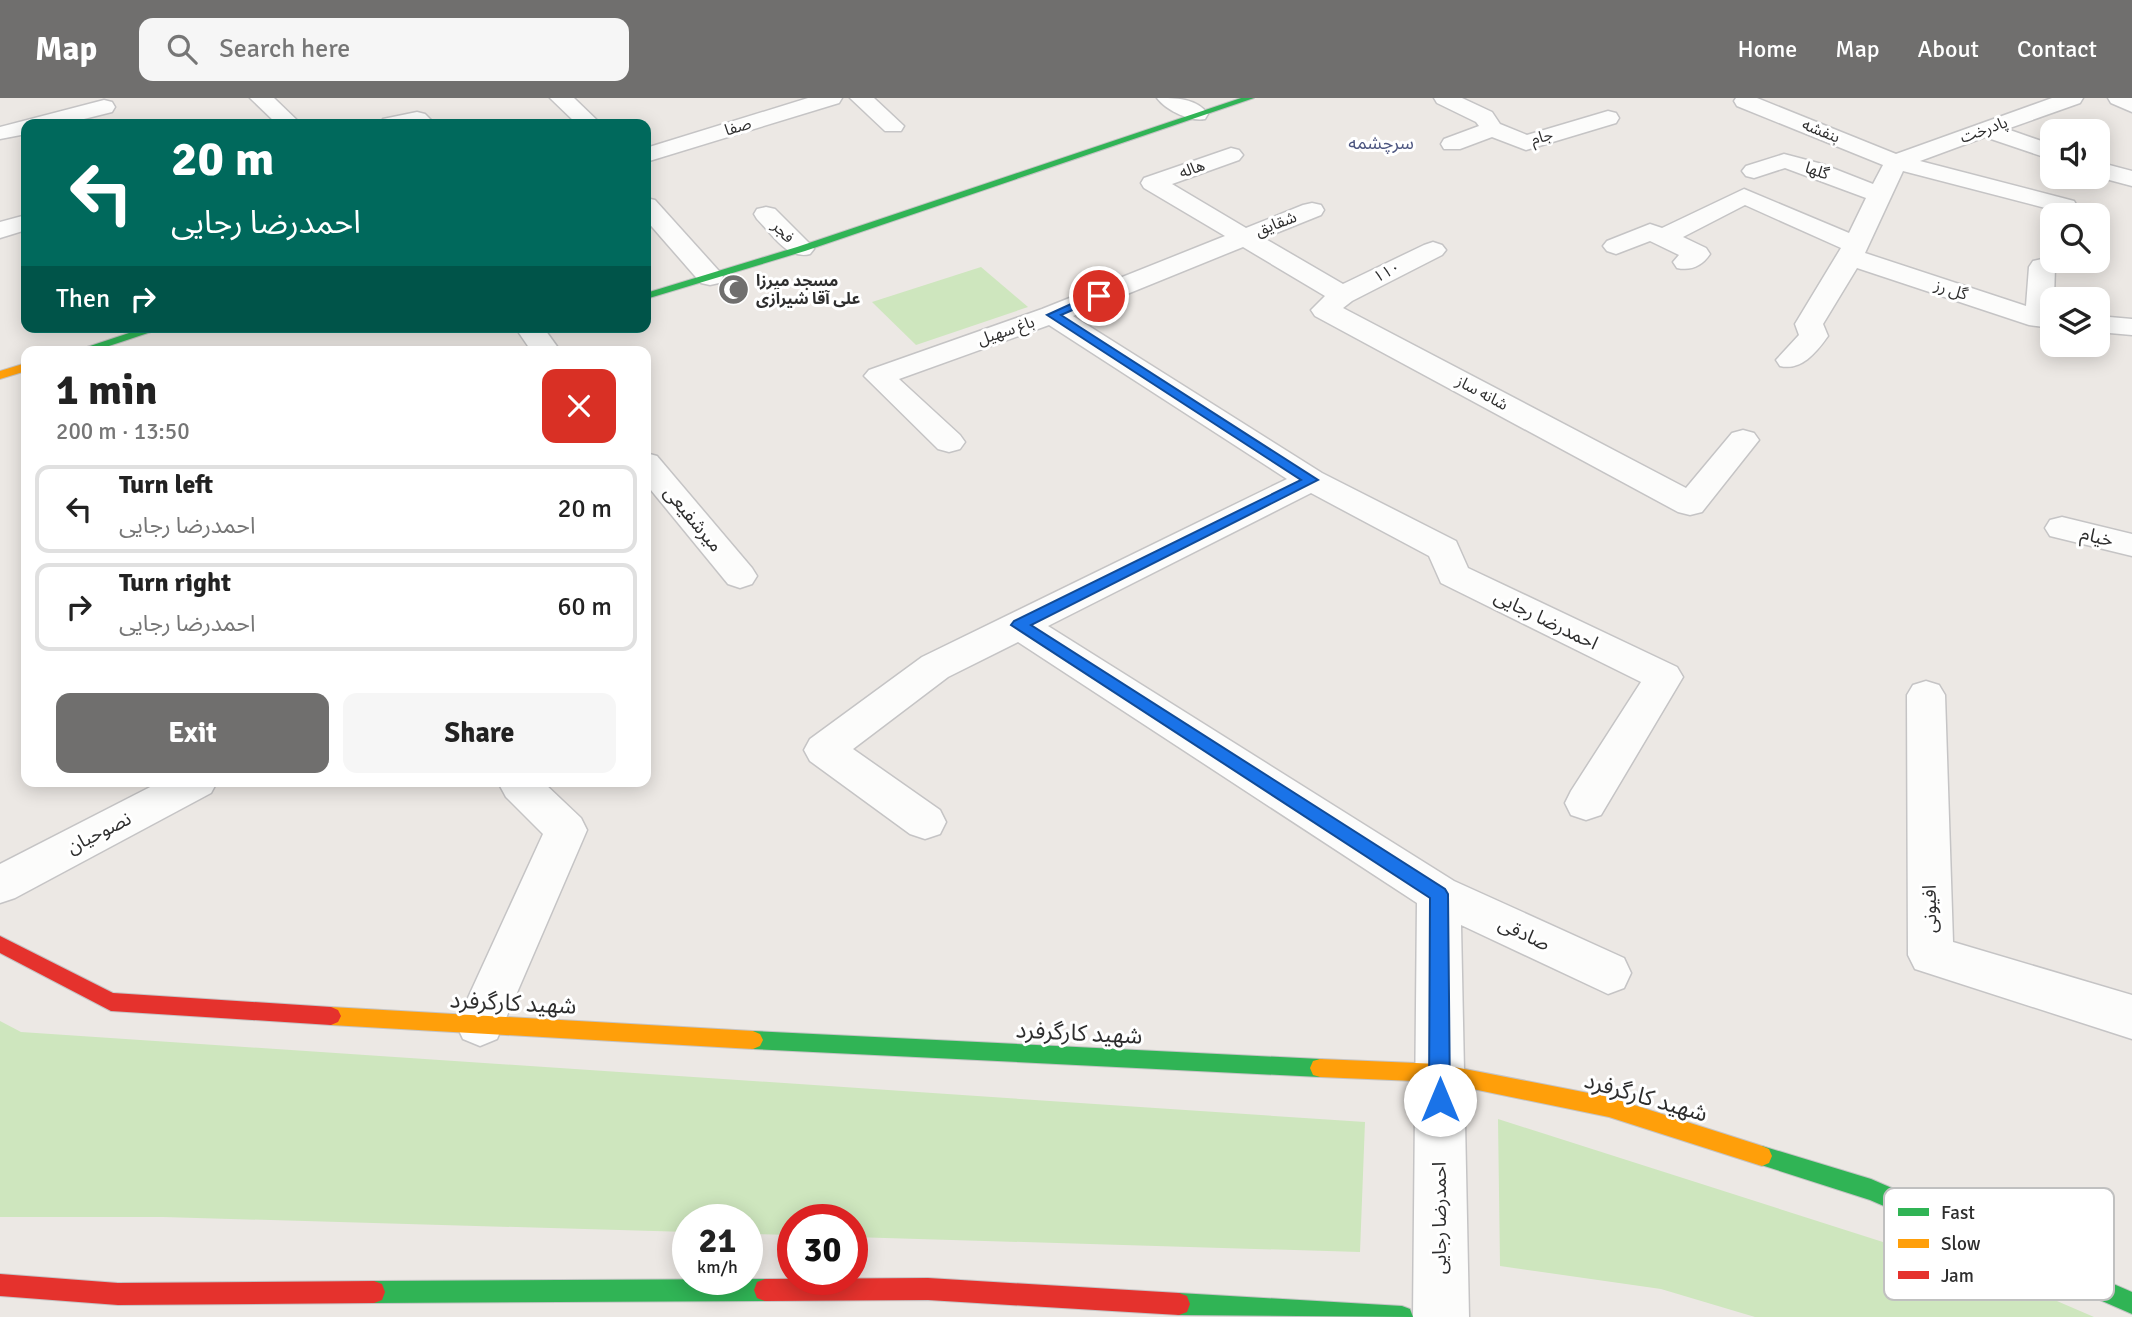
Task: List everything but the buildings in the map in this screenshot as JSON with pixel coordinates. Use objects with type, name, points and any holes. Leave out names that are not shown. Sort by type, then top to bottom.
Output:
[{"type":"street","points":[[48,98],[69,119]]},
{"type":"street","points":[[261,98],[284,119]]},
{"type":"street","points":[[561,98],[584,119]]},
{"type":"street","name":"صفا","points":[[651,153],[831,98]]},
{"type":"street","points":[[861,98],[893,126]]},
{"type":"street","points":[[1168,98],[1197,114]]},
{"type":"street","points":[[651,295],[801,249],[1250,98]]},
{"type":"street","name":"جام","points":[[1445,98],[1526,143],[1608,118]]},
{"type":"street","name":"پادرخت","points":[[1896,162],[2072,98]]},
{"type":"street","points":[[2119,98],[2132,105]]},
{"type":"street","name":"بنفشه","points":[[1745,101],[1896,162],[2053,203]]},
{"type":"street","points":[[1452,144],[1488,123],[1506,106]]},
{"type":"street","points":[[76,119],[104,107]]},
{"type":"street","points":[[1986,130],[2040,149]]},
{"type":"street","name":"هاله","points":[[1231,155],[1153,183],[1240,237]]},
{"type":"street","name":"گلها","points":[[1754,171],[1784,160],[1880,195]]},
{"type":"street","points":[[1790,360],[1814,336],[1809,324],[1853,251],[1896,162]]},
{"type":"street","points":[[2110,173],[2132,179]]},
{"type":"street","name":"گل رز","points":[[1663,237],[1744,196],[1853,251],[2040,317]]},
{"type":"street","name":"شقایق","points":[[1240,237],[1312,210]]},
{"type":"street","points":[[651,211],[710,277]]},
{"type":"street","name":"فجر","points":[[766,214],[801,249]]},
{"type":"street","points":[[0,230],[21,224]]},
{"type":"street","points":[[1616,246],[1650,232],[1697,254],[1686,262]]},
{"type":"street","points":[[1240,237],[1342,295]]},
{"type":"street","name":"باغ سهیل","points":[[949,442],[879,376],[1052,315],[1240,237]]},
{"type":"street","name":"۱۱۰","points":[[1342,295],[1433,250]]},
{"type":"street","name":"شانه ساز","points":[[1342,295],[1325,310],[1690,503],[1743,440]]},
{"type":"street","name":"احمدرضا رجایی","points":[[1052,315],[1311,480],[1444,549],[1453,575],[1664,677],[1586,803]]},
{"type":"street","points":[[2110,325],[2132,327]]},
{"type":"street","points":[[123,345],[148,333]]},
{"type":"street","points":[[0,375],[21,369]]},
{"type":"street","name":"میرشفیعی","points":[[651,478],[740,576]]},
{"type":"street","points":[[925,822],[824,750],[935,667],[1311,480]]},
{"type":"street","name":"خیام","points":[[2062,528],[2132,545]]},
{"type":"street","points":[[1019,625],[1439,894]]},
{"type":"street","name":"افیونی","points":[[1926,695],[1931,955],[2132,1017]]},
{"type":"street","name":"نصوحیان","points":[[0,885],[187,787]]},
{"type":"street","points":[[480,1024],[566,830],[521,787]]},
{"type":"street","name":"احمدرضا رجایی","points":[[1439,894],[1441,1317]]},
{"type":"street","name":"صادقی","points":[[1439,894],[1608,973]]},
{"type":"street","name":"شهید کارگرفرد","points":[[0,944],[111,1002],[232,1012],[864,1046],[1439,1073],[1609,1107],[1884,1197]]},
{"type":"street","points":[[0,1285],[118,1294],[928,1289],[1402,1317]]},
{"type":"street","name":"شهید کارگرفرد","points":[[2114,1295],[2132,1303]]},
{"type":"green space","points":[[981,267],[1028,307],[916,345],[872,302]]},
{"type":"green space","points":[[0,1021],[21,1032],[1365,1122],[1360,1252],[868,1237],[868,1204],[777,1204],[777,1235],[763,1234],[763,1204],[672,1204],[672,1232],[163,1217],[0,1217]]},
{"type":"green space","points":[[1498,1119],[1884,1242],[1884,1300],[2055,1300],[2094,1317],[1755,1317],[1661,1289],[1500,1266]]},
{"type":"traffic: fast","points":[[651,294],[801,249],[1250,98]]},
{"type":"traffic: fast","points":[[98,346],[140,333]]},
{"type":"traffic: fast","points":[[753,1040],[1320,1068]]},
{"type":"traffic: fast","points":[[1762,1156],[1884,1196]]},
{"type":"traffic: fast","points":[[374,1292],[765,1290]]},
{"type":"traffic: fast","points":[[2114,1295],[2132,1303]]},
{"type":"traffic: fast","points":[[1179,1304],[1402,1317]]},
{"type":"traffic: slow","points":[[0,375],[21,369]]},
{"type":"traffic: slow","points":[[331,1016],[753,1040]]},
{"type":"traffic: slow","points":[[1320,1068],[1439,1073],[1609,1107],[1762,1156]]},
{"type":"traffic: jam","points":[[0,944],[111,1002],[331,1016]]},
{"type":"traffic: jam","points":[[0,1285],[118,1294],[374,1292]]},
{"type":"traffic: jam","points":[[765,1290],[928,1289],[1179,1304]]},
{"type":"place","name":"مسجد میرزا علی آقا شیرازی","points":[[733,290]]},
{"type":"district","name":"سرچشمه","points":[[1381,143]]},
{"type":"route","points":[[1099,296],[1052,315],[1311,480],[1019,625],[1439,894],[1440,1100]]}]
